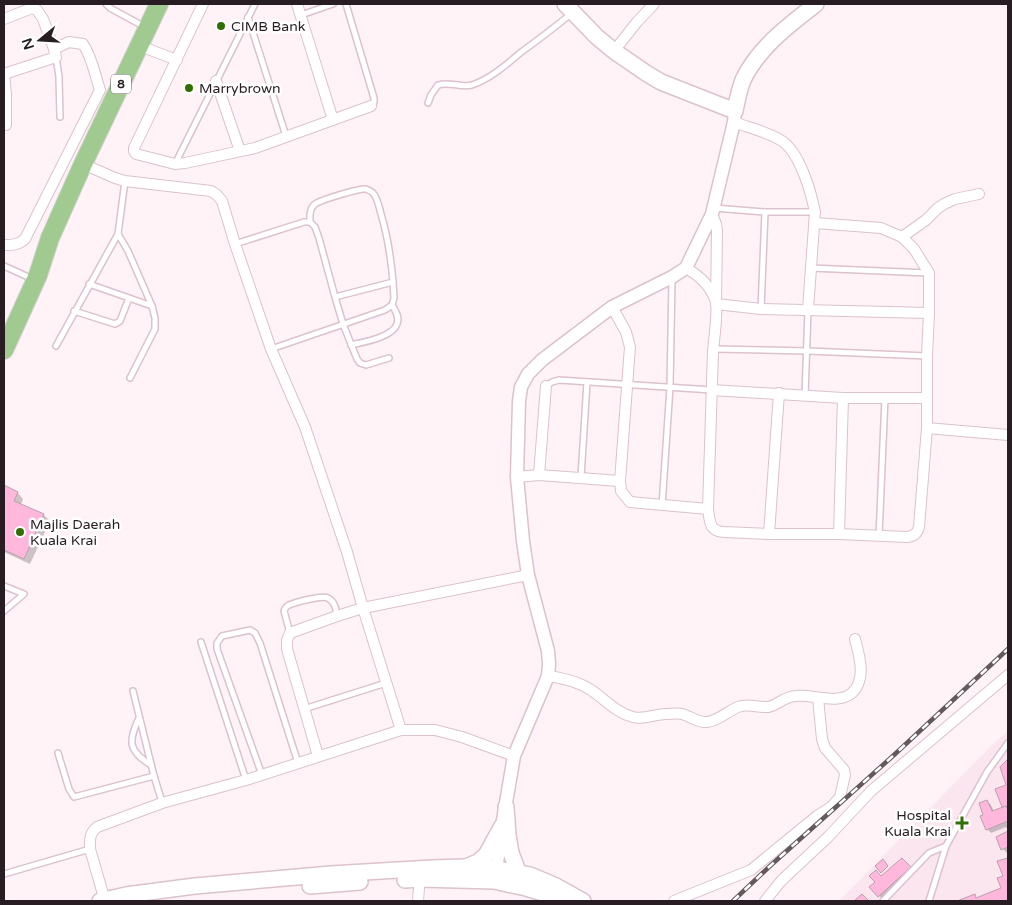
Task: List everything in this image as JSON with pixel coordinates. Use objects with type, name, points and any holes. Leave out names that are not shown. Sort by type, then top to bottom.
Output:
[{"type":"highway","name":"8","points":[[4,322],[26,276],[50,238],[83,164],[108,93],[140,46],[160,4]]},
{"type":"highway","points":[[4,350],[38,275],[50,238]]},
{"type":"main road","points":[[569,8],[597,37],[614,51],[661,82],[735,117],[742,82],[751,65],[792,23],[816,4]]},
{"type":"main road","points":[[506,807],[511,853],[519,874]]},
{"type":"main road","points":[[146,901],[212,891],[420,874],[466,867],[478,862],[486,855],[502,826]]},
{"type":"main road","points":[[466,867],[496,875],[563,901]]},
{"type":"main road","points":[[103,901],[126,895],[195,886],[331,874],[519,874],[530,875],[556,886],[582,901]]},
{"type":"street","points":[[203,4],[134,148],[136,154],[175,164],[186,163],[255,148],[371,106]]},
{"type":"street","points":[[297,4],[332,120]]},
{"type":"street","points":[[614,51],[654,4]]},
{"type":"street","points":[[4,19],[32,8],[37,10],[40,13],[55,53]]},
{"type":"street","points":[[4,246],[17,244],[25,238],[108,93],[82,44],[69,42],[55,53],[4,73],[6,124]]},
{"type":"street","points":[[140,46],[177,60]]},
{"type":"street","points":[[216,80],[240,151]]},
{"type":"street","points":[[496,875],[514,756],[548,676],[549,664],[548,651],[528,575],[517,477],[519,400],[521,388],[528,374],[542,360],[612,307],[686,268],[713,211],[735,117],[784,142],[793,152],[813,201],[815,217],[808,310]]},
{"type":"street","points":[[83,164],[125,181],[211,191],[222,201],[234,244],[271,349],[305,427],[347,552],[401,730]]},
{"type":"street","points":[[902,237],[944,204],[955,199],[979,194]]},
{"type":"street","points":[[713,211],[717,232],[716,304],[708,509],[713,529],[717,532],[769,534],[913,536],[918,532],[919,527],[927,428],[929,273],[914,249],[902,237],[881,228],[815,217]]},
{"type":"street","points":[[686,268],[705,282],[711,290],[716,304]]},
{"type":"street","points":[[716,304],[761,309],[929,313]]},
{"type":"street","points":[[612,307],[626,332],[630,347],[620,481],[621,491],[630,502],[708,509]]},
{"type":"street","points":[[539,475],[546,386]]},
{"type":"street","points":[[712,390],[844,398],[926,398]]},
{"type":"street","points":[[769,534],[779,394]]},
{"type":"street","points":[[839,534],[844,398]]},
{"type":"street","points":[[927,428],[1008,435]]},
{"type":"street","points":[[517,477],[539,475],[620,481]]},
{"type":"street","points":[[318,756],[287,649],[287,640],[290,633],[363,608],[528,575]]},
{"type":"street","points":[[548,676],[559,677],[591,690],[619,712],[634,717],[682,714],[702,722],[708,722],[737,707],[744,705],[772,706],[790,696],[798,695],[818,698],[846,696],[857,686],[860,673],[860,661],[855,639]]},
{"type":"street","points":[[765,901],[781,882],[828,837],[871,791],[1008,675]]},
{"type":"street","points":[[674,901],[751,870],[817,816],[831,807],[840,797],[845,775],[844,770],[825,748],[822,739],[818,698]]},
{"type":"street","points":[[103,901],[90,849],[92,832],[97,827],[162,803],[246,780],[401,730],[436,730],[462,737],[514,756]]},
{"type":"street","points":[[418,901],[420,874]]},
{"type":"lane","points":[[106,4],[148,28]]},
{"type":"lane","points":[[175,164],[255,4]]},
{"type":"lane","points":[[300,15],[333,4]]},
{"type":"lane","points":[[346,4],[374,98],[371,106]]},
{"type":"lane","points":[[428,103],[438,85],[446,83],[464,86],[472,84],[501,68],[569,8]]},
{"type":"lane","points":[[248,17],[286,137]]},
{"type":"lane","points":[[55,53],[59,77],[60,117]]},
{"type":"lane","points":[[56,346],[118,234],[125,181]]},
{"type":"lane","points":[[271,349],[343,324],[385,310],[392,305],[394,298],[393,282],[387,235],[378,203],[372,192],[367,189],[315,204],[310,210],[310,222],[315,227],[319,238],[343,324],[357,359],[360,364],[366,365],[389,358]]},
{"type":"lane","points":[[713,211],[766,212],[815,217]]},
{"type":"lane","points":[[761,309],[766,212]]},
{"type":"lane","points":[[234,244],[304,222],[310,222]]},
{"type":"lane","points":[[118,234],[128,251],[156,318],[155,329],[130,378]]},
{"type":"lane","points":[[4,266],[26,276]]},
{"type":"lane","points":[[811,268],[929,273]]},
{"type":"lane","points":[[662,506],[670,388],[672,277]]},
{"type":"lane","points":[[335,298],[393,282]]},
{"type":"lane","points":[[89,284],[152,306]]},
{"type":"lane","points":[[74,311],[115,324],[120,321],[129,298]]},
{"type":"lane","points":[[351,345],[384,335],[393,330],[398,323],[398,315],[392,305]]},
{"type":"lane","points":[[805,396],[808,310]]},
{"type":"lane","points":[[713,349],[927,356]]},
{"type":"lane","points":[[546,386],[559,380],[712,390]]},
{"type":"lane","points":[[581,477],[586,382]]},
{"type":"lane","points":[[879,536],[885,398]]},
{"type":"lane","points":[[4,586],[24,594],[4,611]]},
{"type":"lane","points":[[290,633],[284,611],[294,603],[322,597],[329,598],[333,603],[337,616]]},
{"type":"lane","points":[[262,775],[217,649],[217,642],[222,636],[250,630],[255,633],[260,643],[298,763]]},
{"type":"lane","points":[[201,642],[246,780]]},
{"type":"lane","points":[[304,709],[386,683]]},
{"type":"lane","points":[[133,691],[162,803]]},
{"type":"lane","points":[[139,718],[131,738],[134,750],[140,758],[151,765]]},
{"type":"lane","points":[[929,901],[946,846],[987,772],[1008,743]]},
{"type":"lane","points":[[58,753],[69,789],[74,796],[154,776]]},
{"type":"lane","points":[[883,901],[929,853],[946,846]]},
{"type":"lane","points":[[4,874],[90,849]]},
{"type":"shaded area","name":"Hospital Kuala Krai","points":[[1008,731],[1008,901],[839,901],[993,744]]},
{"type":"building","name":"Majlis Daerah Kuala Krai","points":[[4,485],[18,492],[14,501],[44,514],[24,559],[4,550]]},
{"type":"building","points":[[1008,759],[1008,810],[1006,806],[1002,807],[995,789],[1006,785],[1000,767]]},
{"type":"building","points":[[987,800],[992,811],[1006,806],[1008,821],[986,830],[980,816],[983,815],[979,803]]},
{"type":"building","points":[[1008,831],[1008,847],[1001,850],[996,837]]},
{"type":"building","points":[[902,858],[911,867],[878,897],[869,887],[875,882],[869,876],[876,870],[881,876]]},
{"type":"building","points":[[1008,858],[1008,901],[957,901],[975,894],[976,898],[1001,888],[997,878],[1003,876],[997,861]]},
{"type":"building","points":[[883,859],[888,866],[881,873],[875,866]]},
{"type":"building","points":[[862,894],[869,901],[854,901]]},
{"type":"railway","points":[[733,901],[1008,649]]},
{"type":"place","name":"CIMB Bank","points":[[221,26]]},
{"type":"place","name":"Marrybrown","points":[[189,88]]},
{"type":"place","name":"Majlis Daerah Kuala Krai","points":[[20,532]]},
{"type":"place","name":"Hospital Kuala Krai","points":[[962,823]]}]
